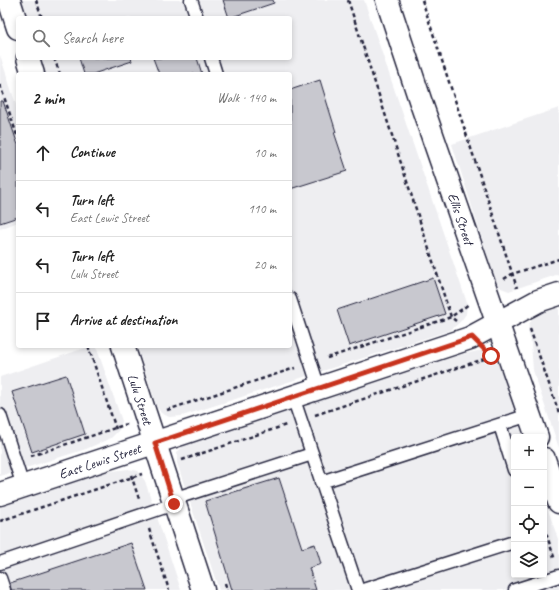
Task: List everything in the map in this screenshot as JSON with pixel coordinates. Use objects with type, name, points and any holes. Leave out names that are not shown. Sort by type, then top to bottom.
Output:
[{"type":"street","points":[[9,0],[16,22]]},
{"type":"street","name":"Ellis Street","points":[[387,0],[422,108],[535,434]]},
{"type":"street","points":[[29,60],[32,72]]},
{"type":"street","name":"East Lewis Street","points":[[0,494],[472,337],[538,301],[559,294]]},
{"type":"street","name":"Lulu Street","points":[[124,348],[203,590]]},
{"type":"street","points":[[547,468],[559,502]]},
{"type":"lane","points":[[191,0],[196,16]]},
{"type":"lane","points":[[211,60],[215,72]]},
{"type":"lane","points":[[292,305],[320,388]]},
{"type":"lane","points":[[293,397],[358,590]]},
{"type":"lane","points":[[0,415],[23,486]]},
{"type":"lane","points":[[321,482],[529,415]]},
{"type":"lane","points":[[500,425],[511,460]]},
{"type":"lane","points":[[0,563],[312,454]]},
{"type":"lane","points":[[363,590],[511,543]]},
{"type":"lane","points":[[515,590],[558,571]]},
{"type":"lane","points":[[0,578],[4,590]]},
{"type":"path","points":[[36,0],[41,16]]},
{"type":"path","points":[[348,0],[451,317],[472,337]]},
{"type":"path","points":[[422,0],[559,413]]},
{"type":"path","points":[[55,60],[59,72]]},
{"type":"path","points":[[0,85],[16,132]]},
{"type":"path","points":[[15,462],[451,317],[512,274],[559,259]]},
{"type":"path","points":[[547,536],[558,571]]},
{"type":"shaded area","points":[[20,0],[364,0],[467,303],[466,314],[451,330],[182,416],[169,417],[161,413],[157,407],[138,348],[292,348],[292,72],[44,72],[41,60],[292,60],[292,16],[26,16]]},
{"type":"shaded area","points":[[0,55],[16,105],[16,223],[0,229]]},
{"type":"shaded area","points":[[559,108],[559,274],[509,291],[501,288],[496,282],[452,144]]},
{"type":"shaded area","points":[[559,305],[559,448],[533,370],[531,343],[528,331],[529,324],[534,317],[543,311]]},
{"type":"shaded area","points":[[85,348],[97,348],[122,421],[119,430],[111,438],[86,449],[0,476],[0,377]]},
{"type":"shaded area","points":[[478,351],[490,351],[497,358],[522,434],[511,434],[511,578],[547,578],[547,507],[559,542],[559,590],[219,590],[177,463],[177,452],[185,445],[459,355]]},
{"type":"shaded area","points":[[128,469],[138,471],[145,481],[181,590],[0,590],[0,507],[104,472]]},
{"type":"building","points":[[223,0],[273,0],[274,3],[235,16],[228,16]]},
{"type":"building","points":[[80,60],[132,61],[99,72],[83,72]]},
{"type":"building","points":[[154,60],[198,60],[201,72],[158,72]]},
{"type":"building","points":[[320,80],[336,132],[334,132],[347,171],[292,188],[292,89]]},
{"type":"building","points":[[0,101],[3,101],[16,139],[16,218],[0,223]]},
{"type":"building","points":[[433,278],[445,314],[349,346],[337,310]]},
{"type":"building","points":[[66,375],[85,434],[32,452],[12,392]]},
{"type":"building","points":[[279,478],[302,548],[315,544],[321,564],[309,568],[316,590],[232,590],[205,501]]},
{"type":"building","points":[[131,543],[147,590],[11,590],[10,583]]},
{"type":"route","points":[[174,504],[155,443],[472,337],[491,356]]}]
